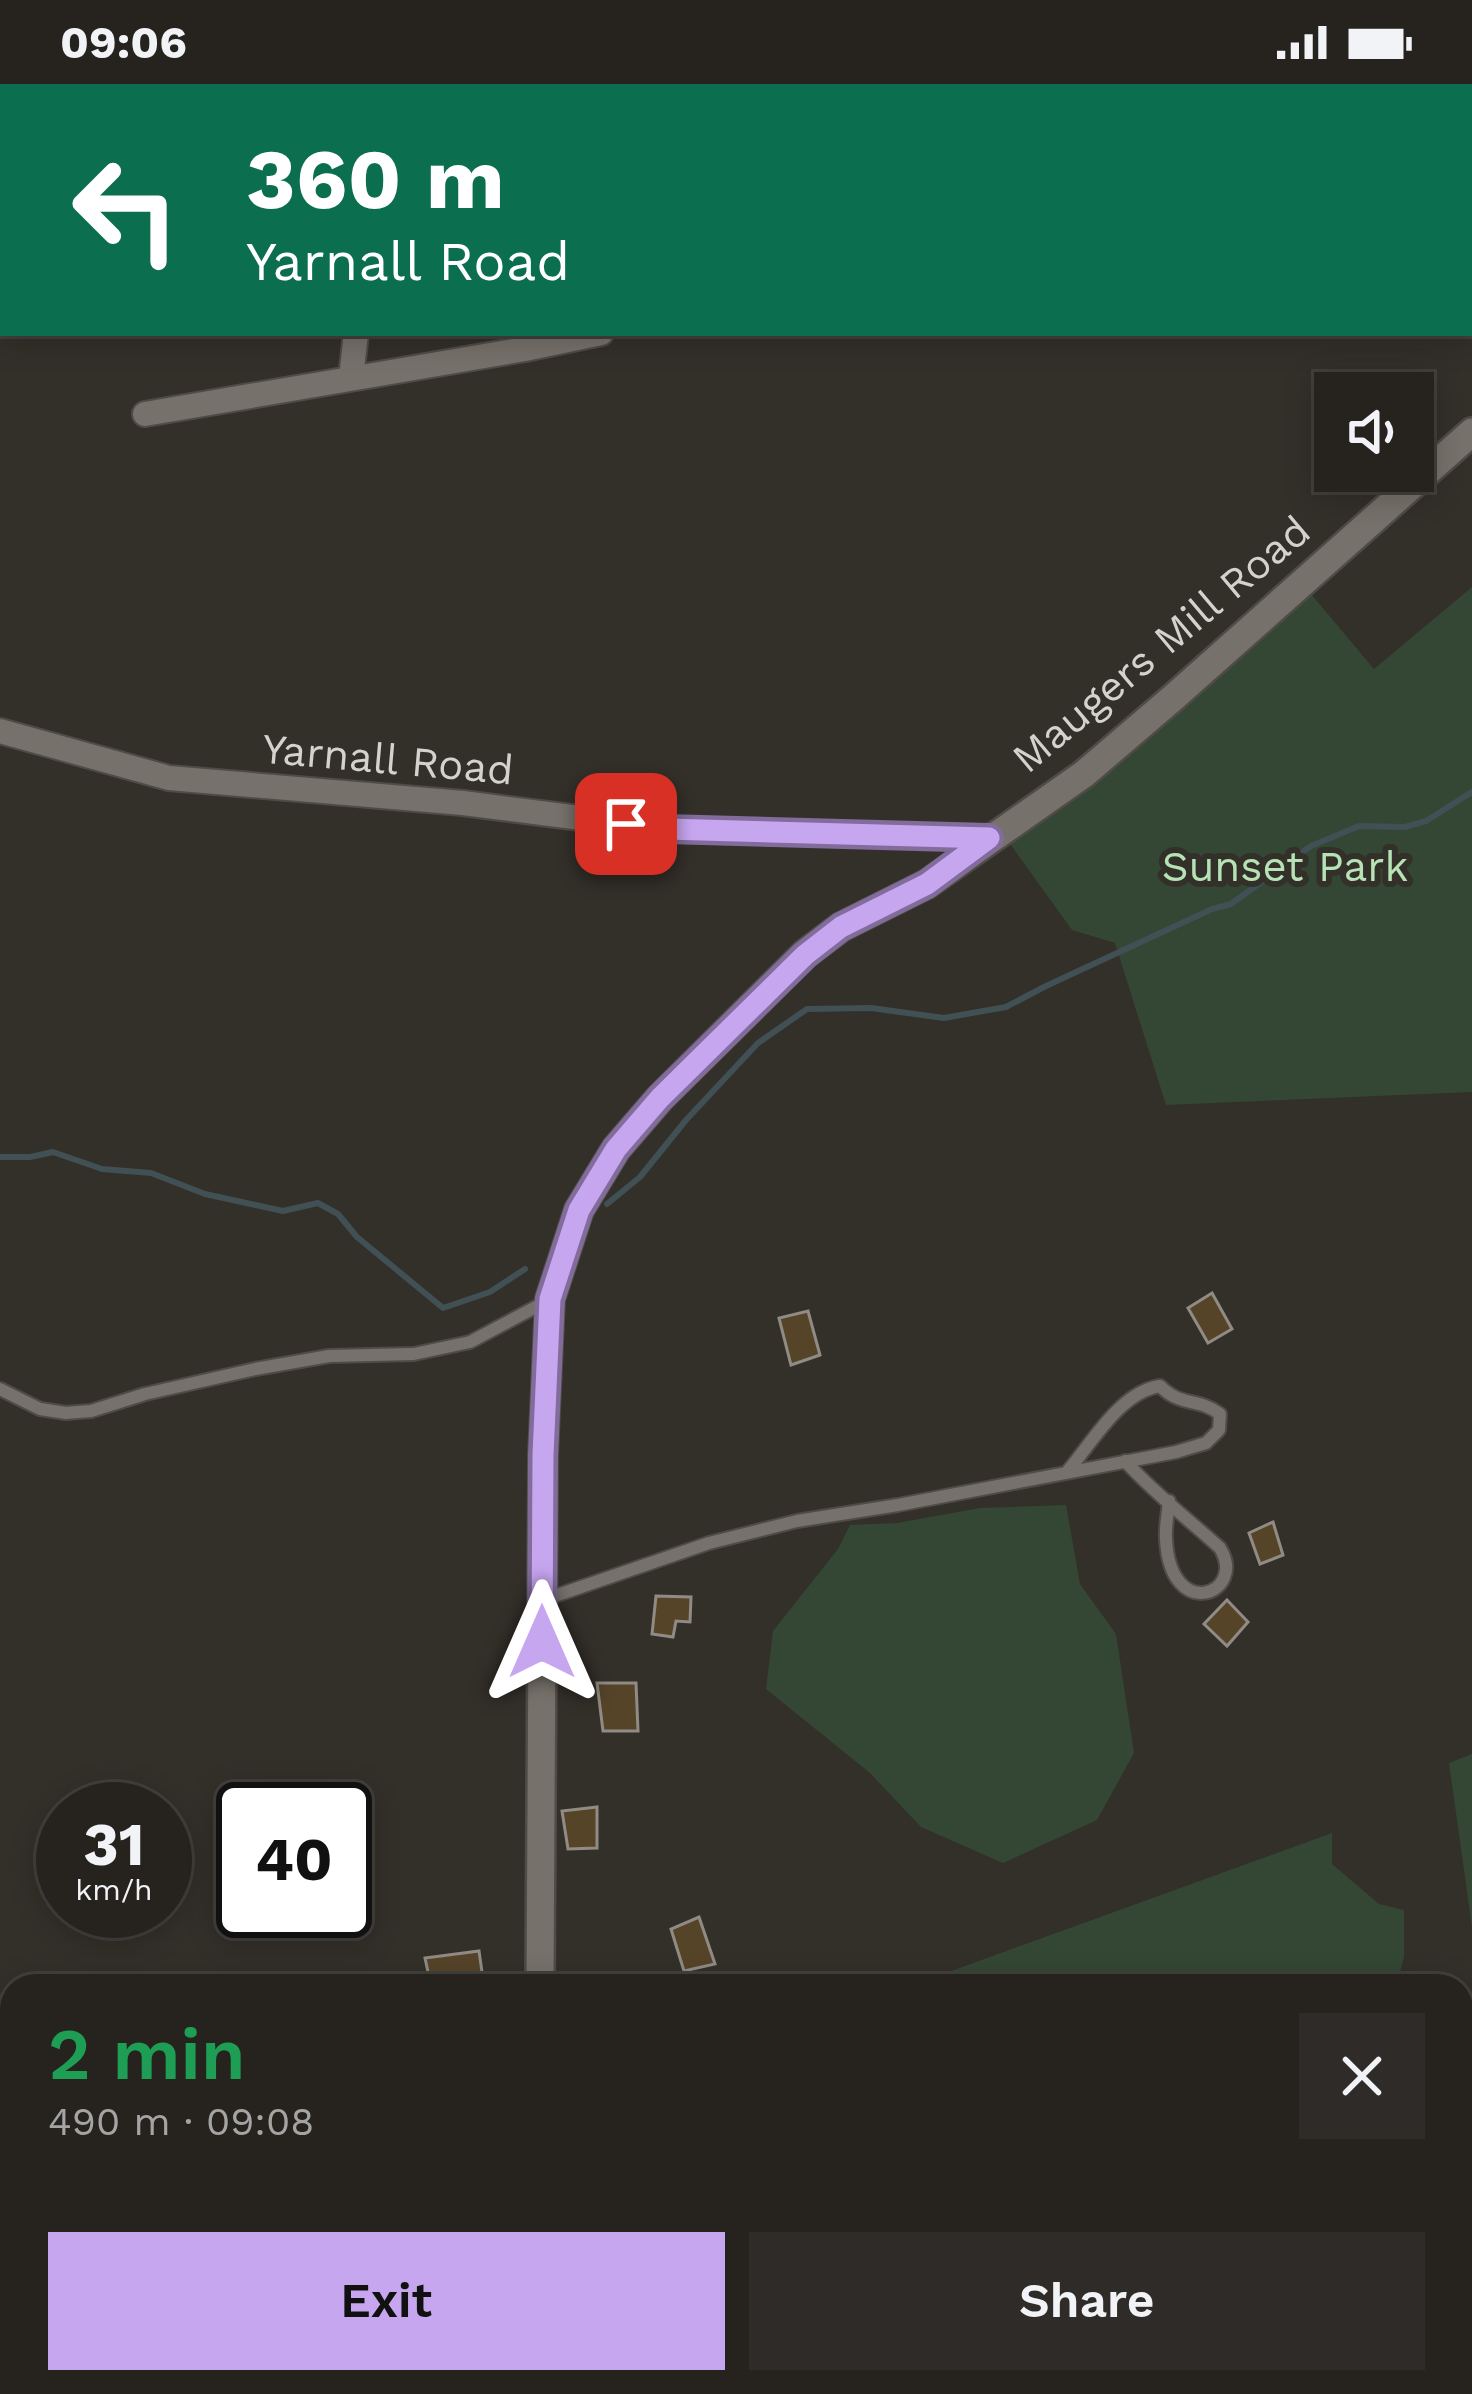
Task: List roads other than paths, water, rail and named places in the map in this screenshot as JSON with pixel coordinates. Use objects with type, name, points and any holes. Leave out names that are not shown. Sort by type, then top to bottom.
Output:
[{"type":"street","points":[[350,378],[356,336]]},
{"type":"street","points":[[145,414],[584,336]]},
{"type":"street","name":"Maugers Mill Road","points":[[541,1974],[543,1455],[550,1299],[579,1210],[616,1149],[660,1098],[805,955],[841,927],[927,884],[1084,774],[1472,432]]},
{"type":"street","name":"Yarnall Road","points":[[0,731],[169,778],[463,803],[666,829],[989,838]]},
{"type":"lane","points":[[0,1389],[40,1409],[91,1411],[255,1369],[328,1356],[414,1354],[470,1342],[550,1299]]},
{"type":"lane","points":[[542,1600],[709,1543],[797,1521],[898,1505],[1125,1461],[1206,1443],[1219,1430],[1220,1414],[1206,1403],[1187,1404],[1160,1386],[1146,1388],[1106,1421],[1067,1472]]},
{"type":"lane","points":[[1125,1461],[1144,1482],[1169,1501],[1220,1548],[1227,1569],[1214,1590],[1188,1591],[1172,1573],[1166,1540],[1169,1501]]},
{"type":"waterway","points":[[607,1204],[640,1177],[758,1043],[807,1009],[871,1008],[944,1018],[1006,1007],[1231,904],[1311,846],[1359,826],[1405,827],[1426,821],[1472,792]]},
{"type":"waterway","points":[[0,1157],[53,1152],[102,1169],[151,1173],[205,1194],[283,1211],[318,1203],[338,1214],[357,1237],[443,1308],[490,1292],[525,1269]]},
{"type":"park label","name":"Sunset Park","points":[[1285,866]]}]
